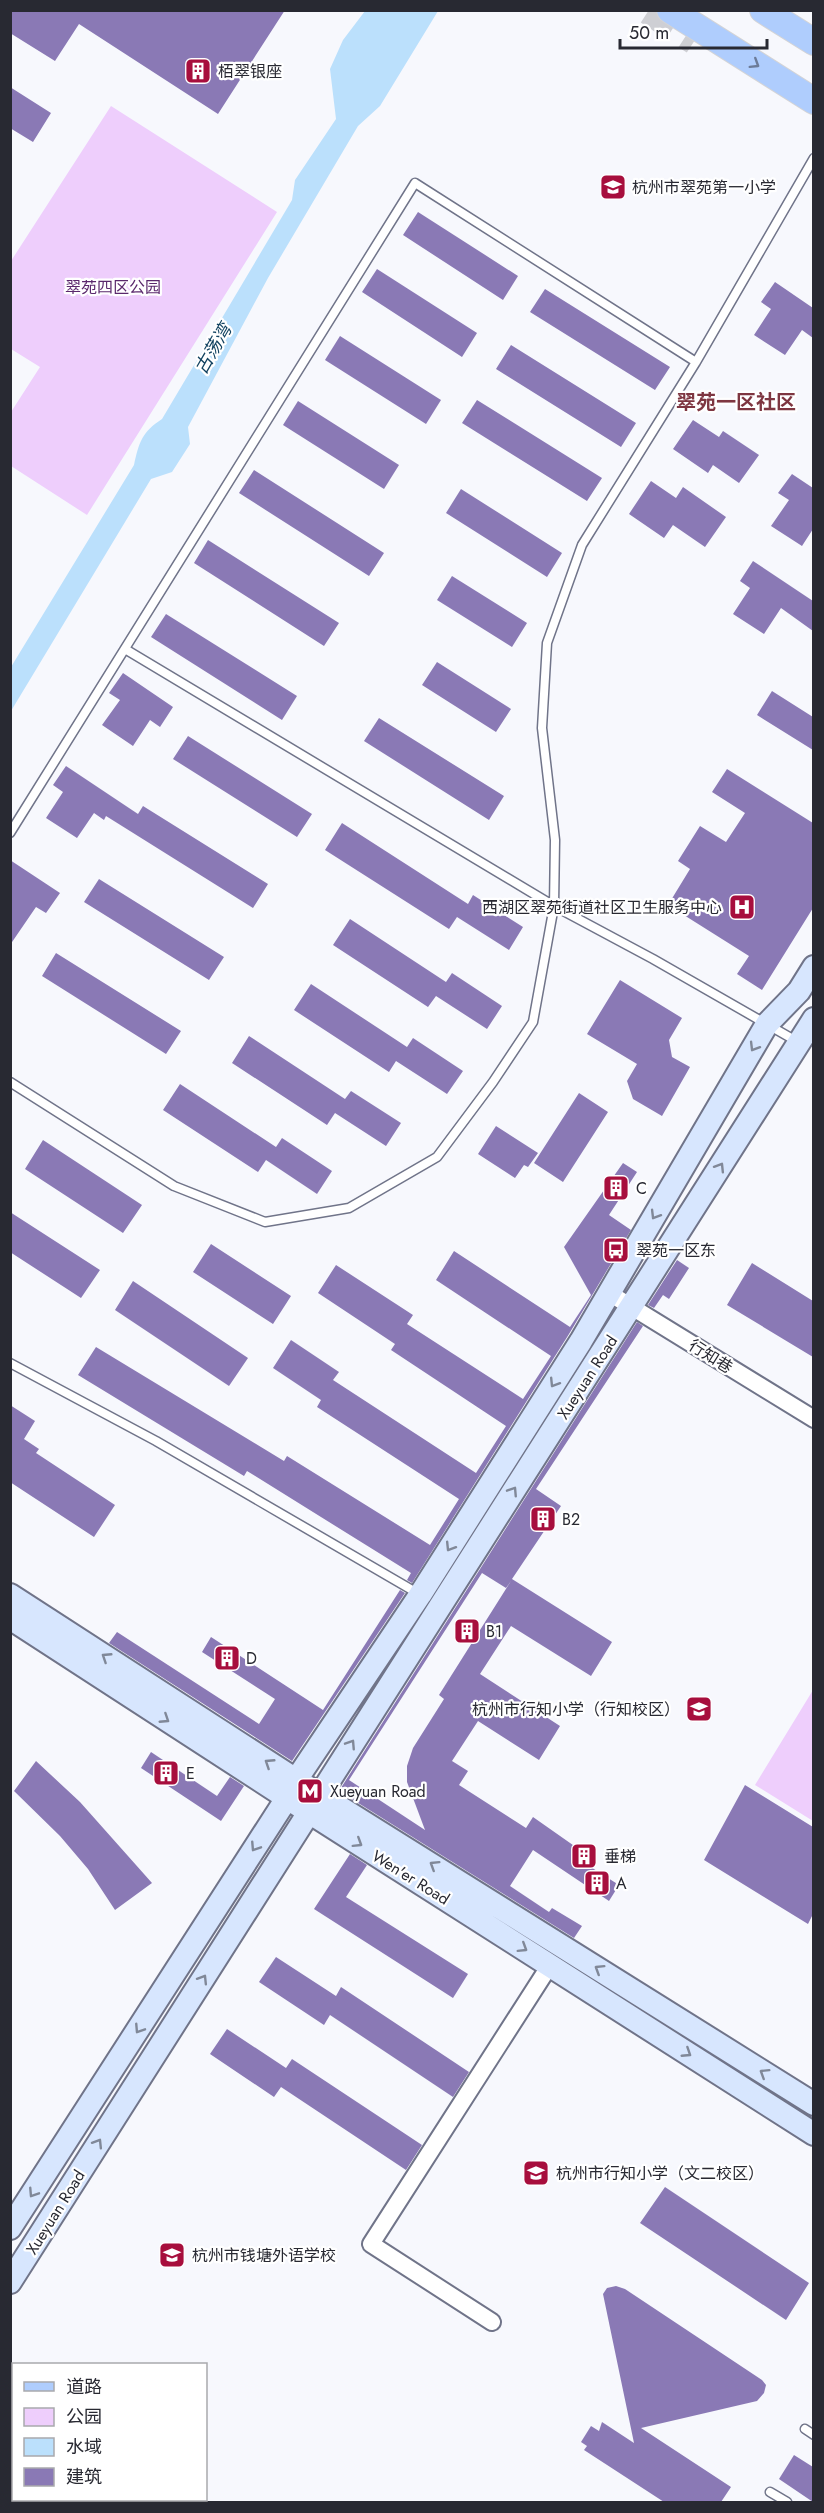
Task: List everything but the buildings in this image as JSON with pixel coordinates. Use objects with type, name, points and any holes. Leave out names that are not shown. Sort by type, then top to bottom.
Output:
[{"type":"main road","points":[[670,10],[813,101]]},
{"type":"main road","points":[[763,10],[813,42]]},
{"type":"main road","name":"Xueyuan Road","points":[[10,2228],[292,1789],[420,1595],[609,1293],[767,1024],[799,991],[813,967]]},
{"type":"main road","name":"Xueyuan Road","points":[[10,2282],[813,1019]]},
{"type":"main road","name":"Wen'er Road","points":[[10,1595],[292,1789]]},
{"type":"main road","name":"Wen'er Road","points":[[10,1618],[813,2104]]},
{"type":"main road","name":"Wen'er Road","points":[[314,1802],[550,1965],[813,2134]]},
{"type":"street","name":"行知巷","points":[[609,1293],[813,1419]]},
{"type":"street","points":[[492,2322],[371,2244],[550,1965]]},
{"type":"lane","points":[[10,1082],[174,1186],[265,1221],[349,1208],[437,1157],[493,1082],[533,1022],[554,906],[555,840],[542,728],[547,643],[582,545],[696,362],[813,158]]},
{"type":"lane","points":[[10,833],[415,183],[696,362]]},
{"type":"lane","points":[[124,649],[554,906],[653,959],[798,1042]]},
{"type":"lane","points":[[10,1363],[156,1441],[420,1595]]},
{"type":"lane","points":[[805,2429],[813,2435]]},
{"type":"lane","points":[[770,2492],[787,2502]]},
{"type":"green space","name":"翠苑四区公园","points":[[111,106],[277,212],[87,515],[11,466],[11,412],[40,367],[11,349],[11,261]]},
{"type":"green space","points":[[813,1690],[813,1821],[755,1785]]},
{"type":"water","name":"古荡湾","points":[[365,11],[438,11],[380,106],[358,126],[268,278],[188,427],[190,444],[172,472],[151,479],[11,711],[11,667],[134,465],[142,438],[162,419],[292,200],[295,180],[336,119],[330,69],[343,40]]},
{"type":"tunnel","points":[[649,10],[695,40]]},
{"type":"place","name":"栢翠银座","points":[[198,71]]},
{"type":"place","name":"杭州市翠苑第一小学","points":[[613,187]]},
{"type":"place","name":"西湖区翠苑街道社区卫生服务中心","points":[[742,907]]},
{"type":"place","name":"C","points":[[616,1188]]},
{"type":"place","name":"翠苑一区东","points":[[616,1250]]},
{"type":"place","name":"B2","points":[[543,1519]]},
{"type":"place","name":"B1","points":[[467,1631]]},
{"type":"place","name":"D","points":[[227,1658]]},
{"type":"place","name":"杭州市行知小学（行知校区）","points":[[699,1709]]},
{"type":"place","name":"E","points":[[166,1773]]},
{"type":"place","name":"Xueyuan Road","points":[[310,1791]]},
{"type":"place","name":"垂梯","points":[[584,1856]]},
{"type":"place","name":"A","points":[[597,1883]]},
{"type":"place","name":"杭州市行知小学（文二校区）","points":[[536,2173]]},
{"type":"place","name":"杭州市钱塘外语学校","points":[[172,2255]]},
{"type":"district","name":"翠苑一区社区","points":[[736,402]]}]
